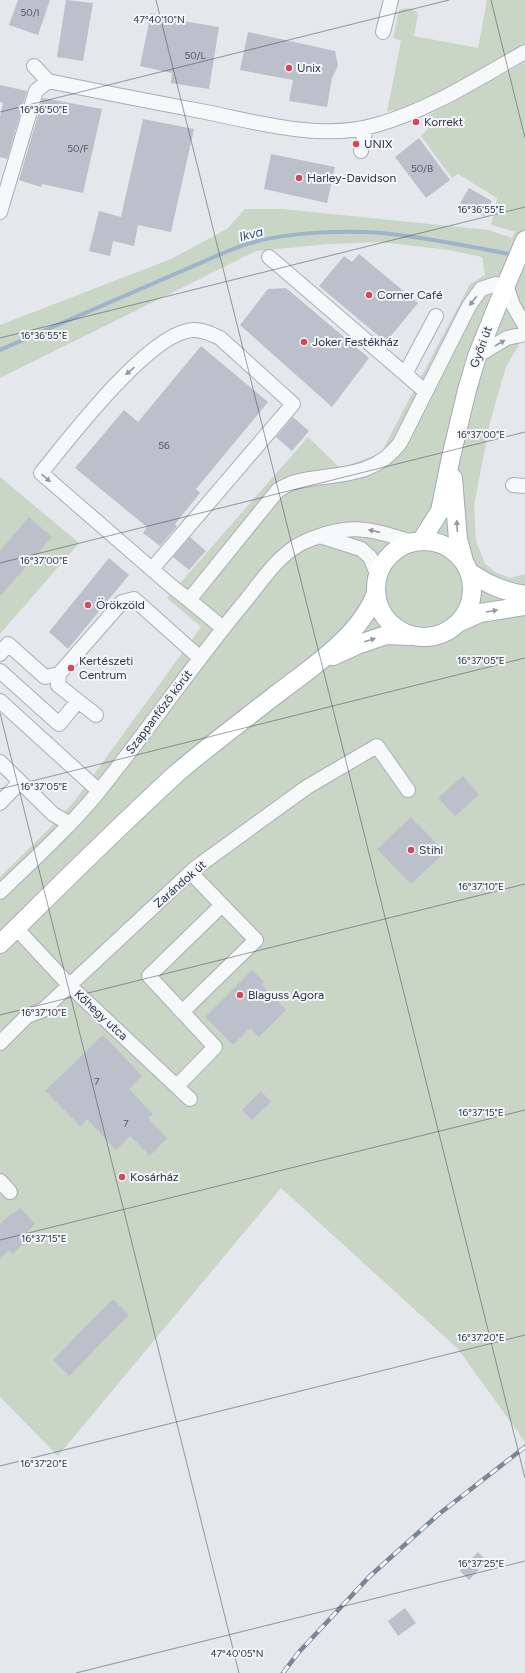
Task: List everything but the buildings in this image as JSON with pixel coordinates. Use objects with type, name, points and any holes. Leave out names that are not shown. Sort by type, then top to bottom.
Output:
[{"type":"main road","name":"Győri út","points":[[416,542],[440,511],[450,457],[477,356],[525,240]]},
{"type":"main road","name":"Győri út","points":[[450,457],[458,538],[467,568]]},
{"type":"main road","points":[[0,944],[177,773],[274,696],[321,661],[361,621],[372,604],[383,565],[391,554],[399,548],[416,542],[432,541],[441,544],[452,550],[467,568],[487,584],[506,591],[525,595]]},
{"type":"main road","points":[[460,622],[469,608],[472,596],[472,585],[467,568]]},
{"type":"main road","points":[[377,585],[378,605],[390,624],[410,636]]},
{"type":"main road","points":[[321,661],[357,644],[386,635],[417,637],[434,636],[450,630],[460,622],[480,614],[525,606]]},
{"type":"street","points":[[383,32],[391,0]]},
{"type":"street","points":[[34,66],[48,81],[275,125],[318,131],[366,128],[394,119],[430,105],[525,52]]},
{"type":"street","points":[[0,212],[36,92],[48,81]]},
{"type":"street","points":[[361,151],[366,128]]},
{"type":"street","points":[[268,257],[426,392]]},
{"type":"street","points":[[189,600],[278,490],[294,482],[350,474],[380,463],[391,455],[400,443],[469,306],[482,289],[496,284],[507,283],[513,305],[525,326]]},
{"type":"street","points":[[405,374],[436,316]]},
{"type":"street","points":[[152,569],[295,402],[220,338],[206,332],[193,330],[174,335],[159,344],[111,388],[41,473],[152,569],[223,628]]},
{"type":"street","points":[[477,356],[508,338],[525,334]]},
{"type":"street","name":"Szappanfőző körút","points":[[0,892],[70,824],[99,791],[223,628],[281,559],[303,542],[341,529],[366,529],[416,542]]},
{"type":"street","points":[[320,536],[361,549],[370,557],[377,585]]},
{"type":"street","points":[[0,654],[8,644],[45,677],[58,674],[122,602],[134,599],[200,658]]},
{"type":"street","points":[[0,671],[59,724],[78,701]]},
{"type":"street","points":[[58,674],[58,685],[96,715]]},
{"type":"street","points":[[0,701],[99,791]]},
{"type":"street","name":"Zarándok út","points":[[0,1043],[27,1016],[43,1010],[70,986],[191,873],[307,787],[377,746],[408,790]]},
{"type":"street","points":[[0,762],[53,814],[70,824]]},
{"type":"street","points":[[0,802],[20,782]]},
{"type":"street","points":[[182,1012],[256,940],[191,873]]},
{"type":"street","points":[[177,1086],[216,1047],[149,976],[222,905]]},
{"type":"street","name":"Kőhegy utca","points":[[16,928],[70,986],[190,1099]]},
{"type":"street","points":[[0,1181],[10,1192]]},
{"type":"green space","points":[[487,0],[525,0],[525,44],[448,88],[410,107],[387,112],[401,41],[393,38],[399,10],[406,8],[416,11],[418,15],[414,36],[478,48]]},
{"type":"green space","points":[[525,62],[525,334],[506,367],[490,422],[474,506],[476,541],[485,564],[497,573],[510,578],[525,574],[525,1442],[458,1349],[281,1188],[58,1456],[0,1397],[0,877],[52,826],[76,799],[201,627],[167,598],[308,437],[340,468],[381,453],[470,284],[485,275],[482,257],[449,250],[380,242],[328,244],[256,251],[0,378],[0,325],[171,259],[227,229],[245,209],[282,209],[489,230],[512,238],[516,232],[491,225],[497,198],[458,174],[452,178],[421,136],[428,129],[422,119]]},
{"type":"green space","points":[[0,477],[79,543],[0,634]]},
{"type":"waterway","name":"Ikva","points":[[0,350],[228,251],[247,244],[284,236],[318,233],[382,233],[432,240],[515,255]]},
{"type":"railway","points":[[283,1673],[298,1653],[370,1576],[439,1514],[525,1447]]},
{"type":"place","name":"Unix","points":[[289,68]]},
{"type":"place","name":"Korrekt","points":[[416,122]]},
{"type":"place","name":"UNIX","points":[[356,144]]},
{"type":"place","name":"Harley-Davidson","points":[[299,178]]},
{"type":"place","name":"Corner Café","points":[[369,295]]},
{"type":"place","name":"Joker Festékház","points":[[304,342]]},
{"type":"place","name":"Örökzöld","points":[[88,605]]},
{"type":"place","name":"Kertészeti Centrum","points":[[71,668]]},
{"type":"place","name":"Stihl","points":[[411,850]]},
{"type":"place","name":"Blaguss Agora","points":[[240,995]]},
{"type":"place","name":"Kosárház","points":[[122,1177]]}]
